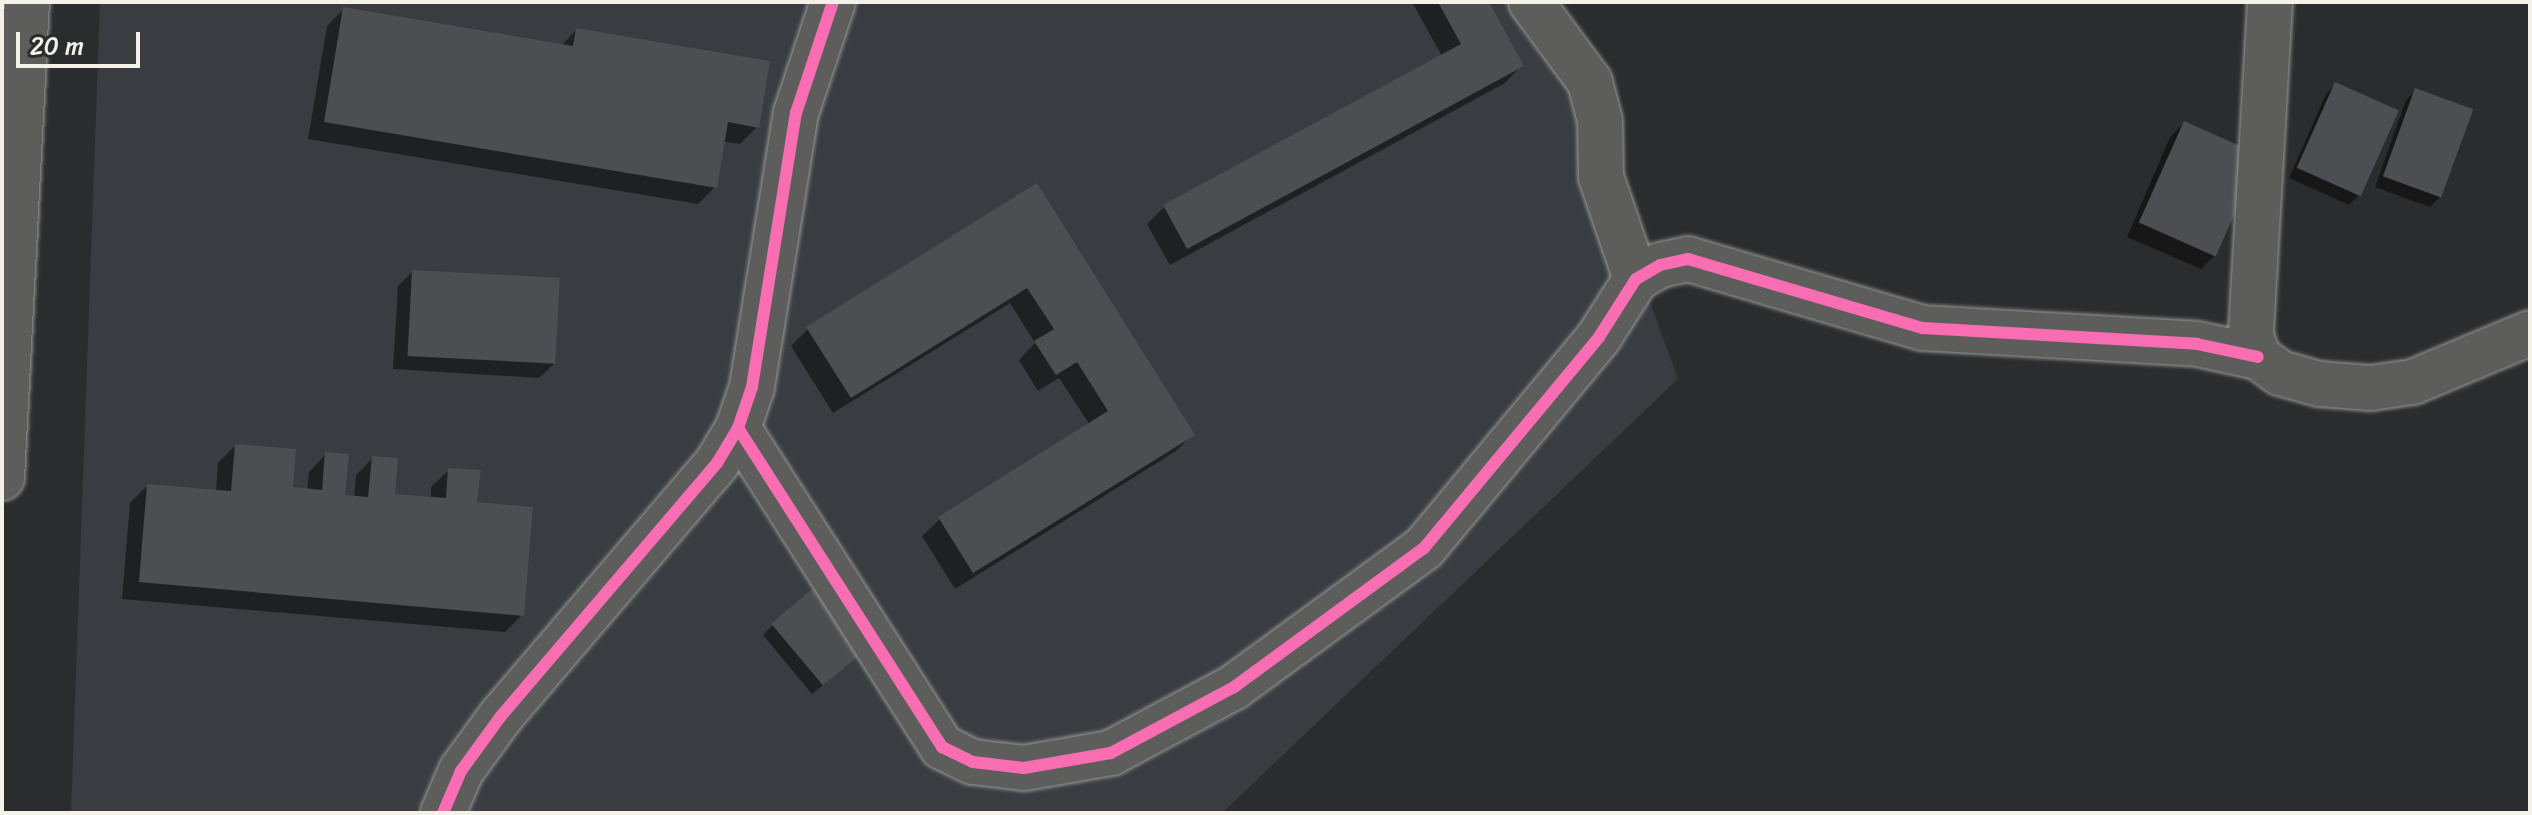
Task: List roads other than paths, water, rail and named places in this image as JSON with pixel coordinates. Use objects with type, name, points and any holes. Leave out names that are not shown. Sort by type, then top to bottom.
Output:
[{"type":"main road","points":[[2,478],[27,2]]},
{"type":"main road","points":[[443,813],[461,771],[501,716],[717,463],[738,428],[752,387],[796,113],[833,2]]},
{"type":"main road","points":[[1531,2],[1590,82],[1600,121],[1601,177],[1636,279]]},
{"type":"main road","points":[[2258,357],[2251,335],[2270,2]]},
{"type":"main road","points":[[738,428],[942,747],[973,762],[1024,768],[1111,753],[1234,687],[1424,548],[1599,337],[1636,279],[1660,265],[1688,259],[1923,328],[2197,344],[2258,357],[2280,373],[2319,384],[2371,388],[2413,382],[2530,333]]}]
